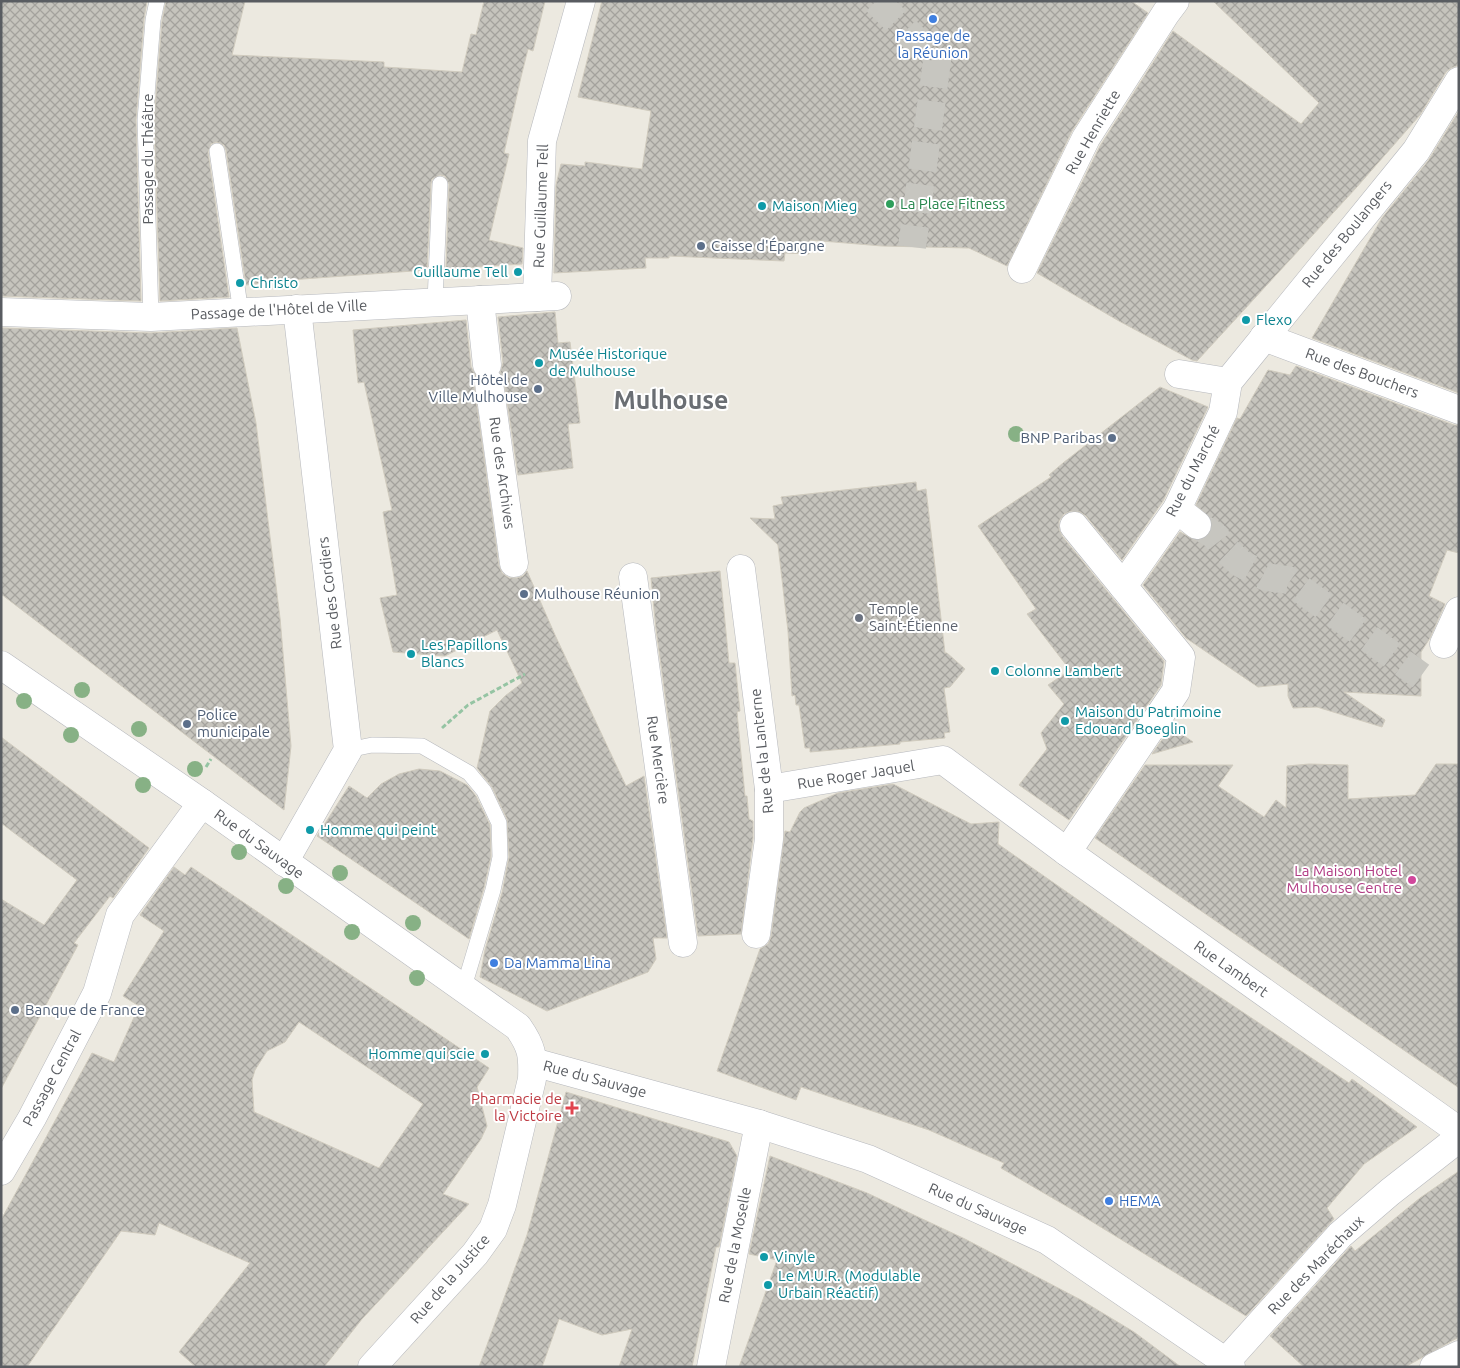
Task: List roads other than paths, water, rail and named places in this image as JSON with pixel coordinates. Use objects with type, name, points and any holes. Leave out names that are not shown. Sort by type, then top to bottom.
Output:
[{"type":"street","name":"Rue Guillaume Tell","points":[[547,296],[542,141],[582,1]]},
{"type":"street","name":"Rue Henriette","points":[[1022,269],[1086,138],[1175,1]]},
{"type":"street","name":"Rue des Boulangers","points":[[1228,382],[1416,151],[1459,81]]},
{"type":"street","name":"Passage de l'Hôtel de Ville","points":[[1,312],[150,317],[547,296]]},
{"type":"street","name":"Rue des Archives","points":[[480,300],[488,374],[514,563]]},
{"type":"street","name":"Rue des Cordiers","points":[[297,309],[348,750]]},
{"type":"street","name":"Rue des Bouchers","points":[[1264,337],[1459,410]]},
{"type":"street","points":[[1179,374],[1228,382]]},
{"type":"street","name":"Rue du Marché","points":[[1123,586],[1187,517],[1223,412],[1228,382]]},
{"type":"street","points":[[1067,852],[1176,691],[1181,657],[1074,526]]},
{"type":"street","name":"Rue de la Lanterne","points":[[741,568],[769,789],[769,839],[756,934]]},
{"type":"street","name":"Rue Mercière","points":[[633,577],[683,943]]},
{"type":"street","points":[[1444,644],[1459,611]]},
{"type":"street","name":"Rue du Sauvage","points":[[1,665],[202,803],[518,1027],[530,1043],[533,1062],[759,1124],[868,1159],[1047,1240],[1226,1365]]},
{"type":"street","points":[[284,862],[348,750]]},
{"type":"street","name":"Rue Roger Jaquel","points":[[769,789],[943,760]]},
{"type":"street","name":"Rue Lambert","points":[[943,760],[1067,852],[1459,1131]]},
{"type":"street","name":"Passage Central","points":[[1,1171],[32,1118],[97,993],[120,916],[202,803]]},
{"type":"street","name":"Rue de la Justice","points":[[372,1367],[475,1254],[493,1229],[502,1205],[532,1079],[533,1062]]},
{"type":"street","name":"Rue de la Moselle","points":[[711,1367],[759,1124]]},
{"type":"street","name":"Rue des Maréchaux","points":[[1226,1365],[1340,1234],[1459,1138]]},
{"type":"street","points":[[1434,1367],[1459,1355]]},
{"type":"lane","name":"Passage du Théâtre","points":[[150,317],[145,120],[156,1]]},
{"type":"lane","points":[[217,151],[241,313]]},
{"type":"lane","points":[[435,302],[440,184]]},
{"type":"lane","points":[[348,750],[372,745],[422,746],[469,773],[484,791],[499,823],[500,857],[493,890],[464,990]]},
{"type":"tunnel","points":[[876,1],[937,61],[912,247]]},
{"type":"tunnel","points":[[1197,525],[1214,535],[1224,548],[1240,563],[1266,577],[1288,580],[1421,676]]},
{"type":"place","name":"Passage de la Réunion","points":[[933,19]]},
{"type":"place","name":"La Place Fitness","points":[[890,204]]},
{"type":"place","name":"Maison Mieg","points":[[762,206]]},
{"type":"place","name":"Caisse d'Épargne","points":[[701,246]]},
{"type":"place","name":"Guillaume Tell","points":[[518,272]]},
{"type":"place","name":"Christo","points":[[240,283]]},
{"type":"place","name":"Flexo","points":[[1246,320]]},
{"type":"place","name":"Musée Historique de Mulhouse","points":[[539,363]]},
{"type":"place","name":"Hôtel de Ville Mulhouse","points":[[538,389]]},
{"type":"place","name":"BNP Paribas","points":[[1112,438]]},
{"type":"place","name":"Mulhouse Réunion","points":[[524,594]]},
{"type":"place","name":"Temple Saint-Étienne","points":[[859,618]]},
{"type":"place","name":"Les Papillons Blancs","points":[[411,654]]},
{"type":"place","name":"Colonne Lambert","points":[[995,671]]},
{"type":"place","name":"Maison du Patrimoine Edouard Boeglin","points":[[1065,721]]},
{"type":"place","name":"Police municipale","points":[[187,724]]},
{"type":"place","name":"Homme qui peint","points":[[310,830]]},
{"type":"place","name":"La Maison Hotel Mulhouse Centre","points":[[1412,880]]},
{"type":"place","name":"Da Mamma Lina","points":[[494,963]]},
{"type":"place","name":"Banque de France","points":[[15,1010]]},
{"type":"place","name":"Homme qui scie","points":[[485,1054]]},
{"type":"place","name":"Pharmacie de la Victoire","points":[[572,1108]]},
{"type":"place","name":"HEMA","points":[[1109,1201]]},
{"type":"place","name":"Vinyle","points":[[764,1257]]},
{"type":"place","name":"Le M.U.R. (Modulable Urbain Réactif)","points":[[768,1285]]},
{"type":"district","name":"Mulhouse","points":[[671,400]]}]
